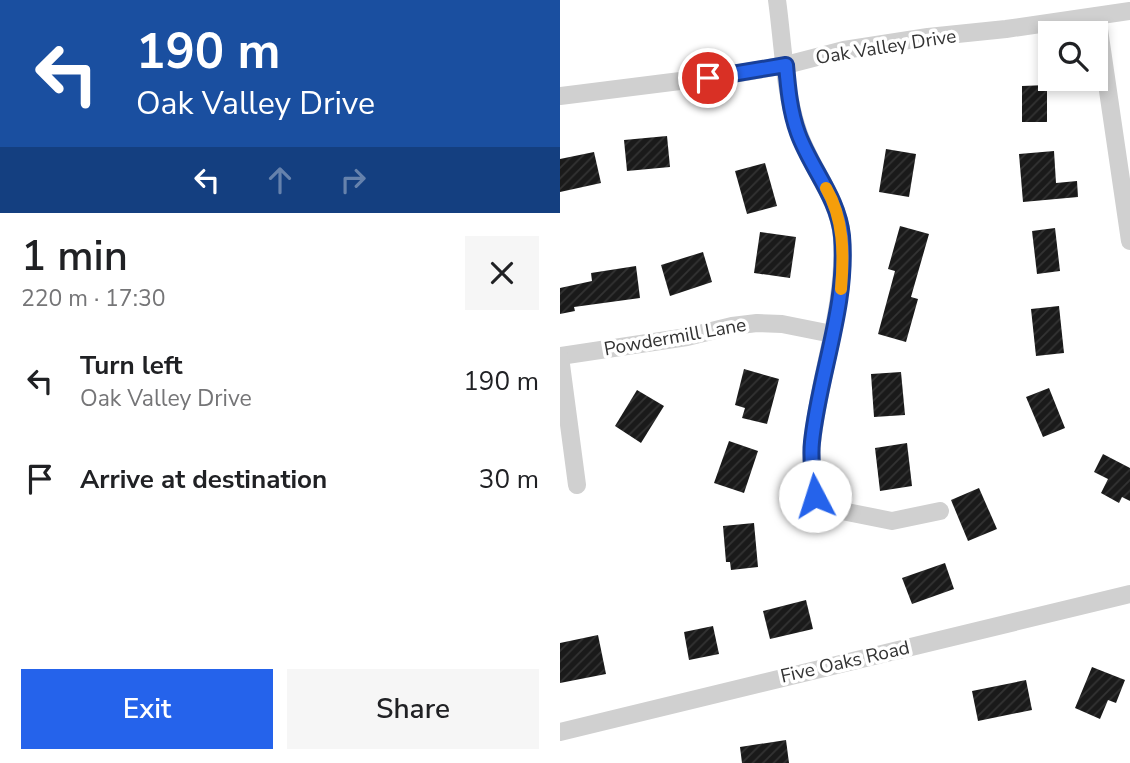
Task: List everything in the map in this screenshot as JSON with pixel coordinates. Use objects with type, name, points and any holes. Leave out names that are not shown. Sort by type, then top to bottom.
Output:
[{"type":"street","points":[[777,0],[791,107],[798,134],[831,197],[842,234],[841,288],[812,444],[815,496],[842,511],[892,521],[940,511]]},
{"type":"street","name":"Oak Valley Drive","points":[[560,96],[786,65],[876,44],[1130,11]]},
{"type":"street","points":[[1097,16],[1130,240]]},
{"type":"street","name":"Powdermill Lane","points":[[560,357],[757,323],[782,324],[832,334]]},
{"type":"street","points":[[560,357],[577,485]]},
{"type":"street","name":"Five Oaks Road","points":[[560,732],[1130,594]]},
{"type":"building","points":[[1038,85],[1038,91],[1047,91],[1047,122],[1022,122],[1022,86]]},
{"type":"building","points":[[667,136],[670,167],[627,171],[624,140]]},
{"type":"building","points":[[886,149],[916,154],[909,197],[879,192]]},
{"type":"building","points":[[1054,151],[1056,183],[1077,181],[1078,197],[1023,202],[1019,154]]},
{"type":"building","points":[[594,152],[601,183],[560,192],[560,159]]},
{"type":"building","points":[[765,163],[777,206],[747,214],[735,171]]},
{"type":"building","points":[[900,226],[929,234],[911,297],[918,299],[906,342],[878,334],[895,271],[888,269]]},
{"type":"building","points":[[1055,228],[1060,271],[1037,274],[1032,231]]},
{"type":"building","points":[[760,232],[796,237],[790,278],[754,273]]},
{"type":"building","points":[[703,252],[712,282],[670,296],[661,265]]},
{"type":"building","points":[[636,266],[640,298],[574,307],[575,311],[560,314],[560,288],[592,281],[591,273]]},
{"type":"building","points":[[1059,306],[1064,353],[1036,356],[1031,309]]},
{"type":"building","points":[[744,369],[779,379],[767,424],[742,418],[745,408],[735,405]]},
{"type":"building","points":[[901,372],[905,415],[874,417],[871,374]]},
{"type":"building","points":[[1049,388],[1065,428],[1043,437],[1026,397]]},
{"type":"building","points":[[637,390],[664,406],[641,443],[615,426]]},
{"type":"building","points":[[729,441],[758,451],[744,493],[714,483]]},
{"type":"building","points":[[907,443],[912,486],[880,491],[875,448]]},
{"type":"building","points":[[1103,454],[1130,468],[1130,501],[1122,497],[1119,503],[1101,493],[1108,479],[1094,472]]},
{"type":"building","points":[[979,488],[997,529],[968,541],[951,500]]},
{"type":"building","points":[[754,523],[758,567],[731,570],[730,562],[726,562],[723,526]]},
{"type":"building","points":[[945,563],[954,589],[912,604],[902,578]]},
{"type":"building","points":[[806,600],[813,629],[770,639],[763,611]]},
{"type":"building","points":[[713,626],[719,654],[689,660],[684,632]]},
{"type":"building","points":[[598,635],[606,674],[560,683],[560,643]]},
{"type":"building","points":[[1092,667],[1125,680],[1116,703],[1108,700],[1100,719],[1075,708]]},
{"type":"building","points":[[1026,680],[1032,710],[978,721],[972,691]]},
{"type":"building","points":[[786,740],[789,763],[742,763],[740,747]]},
{"type":"slow traffic","points":[[826,188],[838,215],[842,234],[841,289]]},
{"type":"route","points":[[708,78],[786,65],[791,107],[798,134],[838,215],[842,234],[841,288],[812,444],[815,496]]}]
